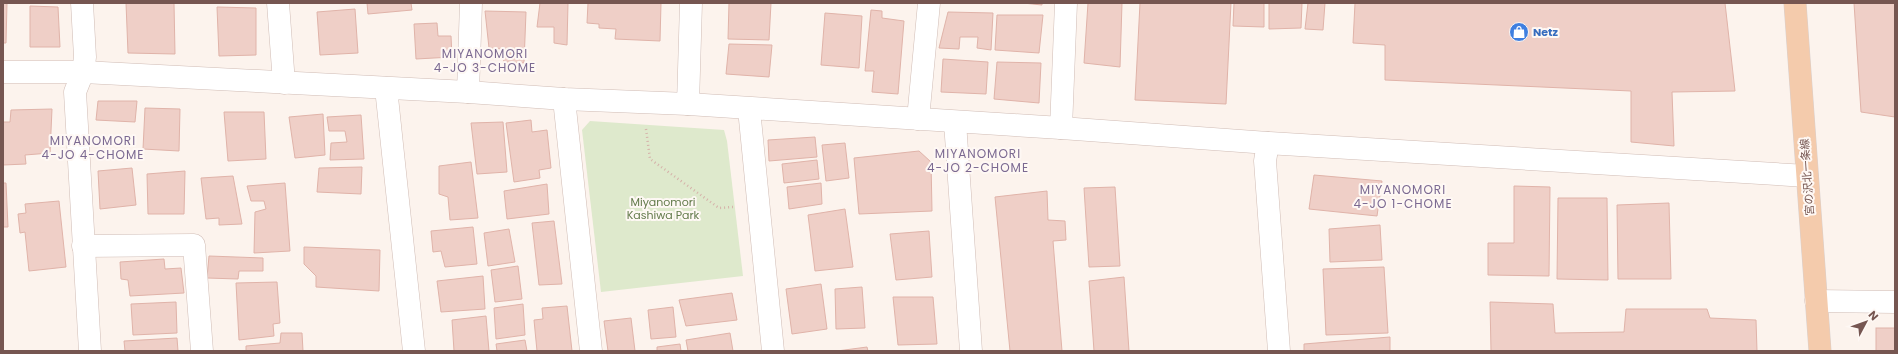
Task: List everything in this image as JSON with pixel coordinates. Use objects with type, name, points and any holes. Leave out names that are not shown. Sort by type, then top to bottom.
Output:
[{"type":"main road","name":"宮の沢北一条線","points":[[1795,3],[1820,351]]},
{"type":"street","points":[[82,3],[85,57],[83,72],[75,92],[82,246],[90,351]]},
{"type":"street","points":[[278,3],[284,83]]},
{"type":"street","points":[[468,92],[471,3]]},
{"type":"street","points":[[688,104],[690,3]]},
{"type":"street","points":[[918,119],[929,3]]},
{"type":"street","points":[[1061,128],[1066,3]]},
{"type":"street","points":[[3,72],[83,72],[468,92],[564,99],[688,104],[1268,143],[1807,176]]},
{"type":"street","points":[[386,88],[414,351]]},
{"type":"street","points":[[564,99],[591,351]]},
{"type":"street","points":[[749,109],[773,351]]},
{"type":"street","points":[[955,122],[971,351]]},
{"type":"street","points":[[1268,143],[1265,161],[1279,351]]},
{"type":"street","points":[[82,246],[194,245],[202,351]]},
{"type":"street","points":[[1816,301],[1895,302]]},
{"type":"path","points":[[646,128],[650,159],[719,208],[739,206]]},
{"type":"green space","name":"Miyanomori Kashiwa Park","points":[[590,121],[724,130],[727,141],[743,276],[601,292],[582,130]]},
{"type":"building","points":[[3,3],[7,3],[6,43],[3,43]]},
{"type":"building","points":[[126,3],[174,3],[175,54],[128,53]]},
{"type":"building","points":[[367,3],[411,3],[412,10],[368,14]]},
{"type":"building","points":[[540,3],[568,3],[567,45],[554,43],[554,27],[537,27]]},
{"type":"building","points":[[588,3],[661,3],[660,41],[615,39],[616,29],[599,28],[599,24],[587,23]]},
{"type":"building","points":[[729,3],[771,3],[769,40],[728,39]]},
{"type":"building","points":[[1023,3],[1042,3],[1042,5]]},
{"type":"building","points":[[1088,3],[1122,3],[1120,67],[1084,63]]},
{"type":"building","points":[[1140,3],[1231,3],[1226,104],[1135,100]]},
{"type":"building","points":[[1234,3],[1264,3],[1264,27],[1233,26]]},
{"type":"building","points":[[1269,3],[1302,3],[1301,28],[1269,29]]},
{"type":"building","points":[[1308,3],[1325,3],[1323,30],[1305,29]]},
{"type":"building","points":[[1355,3],[1725,3],[1735,91],[1672,92],[1674,146],[1631,142],[1631,91],[1385,80],[1385,45],[1353,43]]},
{"type":"building","points":[[1854,3],[1895,3],[1895,117],[1861,112]]},
{"type":"building","points":[[30,6],[58,7],[60,47],[30,47]]},
{"type":"building","points":[[217,7],[256,8],[256,55],[219,56]]},
{"type":"building","points":[[355,9],[358,53],[320,55],[317,12]]},
{"type":"building","points":[[871,10],[882,11],[882,18],[904,21],[898,94],[872,92],[874,71],[865,71]]},
{"type":"building","points":[[485,11],[526,12],[524,63],[504,62],[502,49],[489,48]]},
{"type":"building","points":[[948,12],[993,13],[991,50],[977,48],[978,37],[960,37],[959,49],[939,48]]},
{"type":"building","points":[[825,13],[862,16],[859,68],[821,65]]},
{"type":"building","points":[[997,15],[1043,15],[1039,53],[995,50]]},
{"type":"building","points":[[437,23],[438,36],[451,36],[452,57],[416,59],[414,24]]},
{"type":"building","points":[[729,44],[772,45],[769,77],[726,74]]},
{"type":"building","points":[[943,59],[988,62],[986,94],[941,92]]},
{"type":"building","points":[[997,62],[1041,63],[1039,103],[994,99]]},
{"type":"building","points":[[98,101],[137,101],[135,122],[96,120]]},
{"type":"building","points":[[145,108],[180,109],[179,151],[143,149]]},
{"type":"building","points":[[52,109],[50,153],[25,155],[26,164],[3,165],[3,122],[10,122],[11,110]]},
{"type":"building","points":[[224,112],[264,112],[266,159],[228,161]]},
{"type":"building","points":[[323,114],[325,155],[295,158],[289,117]]},
{"type":"building","points":[[361,115],[364,159],[330,160],[331,143],[347,142],[345,131],[329,131],[327,117]]},
{"type":"building","points":[[531,120],[532,132],[547,130],[551,168],[539,170],[540,178],[514,182],[506,123]]},
{"type":"building","points":[[503,122],[507,172],[477,174],[471,123]]},
{"type":"building","points":[[815,137],[817,157],[769,161],[768,140]]},
{"type":"building","points":[[845,143],[849,178],[826,181],[822,145]]},
{"type":"building","points":[[919,151],[931,162],[932,211],[859,214],[854,158]]},
{"type":"building","points":[[817,160],[819,179],[784,183],[782,164]]},
{"type":"building","points":[[471,162],[478,218],[450,220],[448,197],[439,194],[439,166]]},
{"type":"building","points":[[362,167],[361,194],[317,192],[319,168]]},
{"type":"building","points":[[132,168],[136,205],[100,209],[98,171]]},
{"type":"building","points":[[185,171],[184,214],[148,214],[147,174]]},
{"type":"building","points":[[1314,175],[1382,181],[1377,216],[1309,209]]},
{"type":"building","points":[[233,176],[242,224],[219,225],[219,218],[206,219],[201,178]]},
{"type":"building","points":[[3,183],[6,183],[8,227],[3,227]]},
{"type":"building","points":[[285,183],[290,251],[254,253],[255,212],[266,209],[264,201],[251,201],[247,186]]},
{"type":"building","points":[[821,183],[822,204],[789,209],[787,187]]},
{"type":"building","points":[[547,184],[549,214],[507,219],[504,191]]},
{"type":"building","points":[[1514,186],[1550,187],[1549,276],[1488,275],[1488,243],[1514,243]]},
{"type":"building","points":[[1115,187],[1120,266],[1089,267],[1084,188]]},
{"type":"building","points":[[1047,191],[1048,220],[1065,221],[1066,240],[1053,241],[1062,351],[1010,351],[995,197]]},
{"type":"building","points":[[1558,198],[1607,198],[1608,280],[1557,279]]},
{"type":"building","points":[[59,201],[66,267],[29,271],[25,232],[20,233],[18,214],[26,213],[25,204]]},
{"type":"building","points":[[1669,203],[1671,279],[1618,279],[1617,205]]},
{"type":"building","points":[[845,209],[853,267],[815,271],[808,215]]},
{"type":"building","points":[[554,221],[562,284],[539,285],[532,223]]},
{"type":"building","points":[[1380,225],[1382,260],[1330,262],[1329,229]]},
{"type":"building","points":[[473,227],[477,264],[445,267],[441,251],[433,252],[431,231]]},
{"type":"building","points":[[509,229],[515,262],[488,266],[484,233]]},
{"type":"building","points":[[929,231],[932,277],[896,280],[890,234]]},
{"type":"building","points":[[304,247],[380,250],[379,291],[316,287],[316,276],[304,264]]},
{"type":"building","points":[[209,256],[263,258],[263,271],[239,271],[238,279],[207,278]]},
{"type":"building","points":[[164,259],[165,269],[181,268],[184,293],[130,296],[128,280],[121,279],[120,262]]},
{"type":"building","points":[[518,266],[522,299],[495,302],[491,270]]},
{"type":"building","points":[[1384,267],[1388,333],[1326,335],[1323,269]]},
{"type":"building","points":[[483,276],[485,309],[441,312],[437,281]]},
{"type":"building","points":[[1124,277],[1129,351],[1094,351],[1089,281]]},
{"type":"building","points":[[277,282],[280,323],[273,324],[274,336],[239,340],[236,283]]},
{"type":"building","points":[[821,284],[827,329],[792,334],[786,289]]},
{"type":"building","points":[[862,287],[865,328],[836,329],[835,289]]},
{"type":"building","points":[[732,293],[737,320],[686,326],[679,300]]},
{"type":"building","points":[[893,297],[933,297],[937,344],[898,345]]},
{"type":"building","points":[[176,302],[177,333],[133,335],[131,304]]},
{"type":"building","points":[[1490,302],[1553,304],[1555,333],[1624,332],[1626,309],[1707,309],[1710,318],[1756,320],[1757,351],[1491,351]]},
{"type":"building","points":[[523,304],[525,335],[496,339],[494,308]]},
{"type":"building","points":[[567,306],[572,351],[537,351],[534,320],[543,319],[542,308]]},
{"type":"building","points":[[673,307],[676,337],[651,339],[648,310]]},
{"type":"building","points":[[486,316],[489,351],[454,351],[452,320]]},
{"type":"building","points":[[631,318],[635,351],[608,351],[604,321]]},
{"type":"building","points":[[1876,328],[1895,328],[1895,351],[1876,351]]},
{"type":"building","points":[[281,333],[302,333],[303,351],[246,351],[246,346],[280,343]]},
{"type":"building","points":[[730,333],[733,351],[688,351],[686,340]]},
{"type":"building","points":[[1390,337],[1390,351],[1304,351],[1304,344]]},
{"type":"building","points":[[177,338],[178,351],[125,351],[124,341]]},
{"type":"building","points":[[525,340],[527,351],[497,351],[496,344]]},
{"type":"building","points":[[680,344],[681,351],[657,351],[657,347]]},
{"type":"building","points":[[867,347],[868,351],[837,351]]},
{"type":"place","name":"Netz","points":[[1519,32]]},
{"type":"district","name":"MIYANOMORI 4-JO 3-CHOME","points":[[485,60]]},
{"type":"district","name":"MIYANOMORI 4-JO 4-CHOME","points":[[93,147]]},
{"type":"district","name":"MIYANOMORI 4-JO 2-CHOME","points":[[978,160]]},
{"type":"district","name":"MIYANOMORI 4-JO 1-CHOME","points":[[1403,196]]}]
